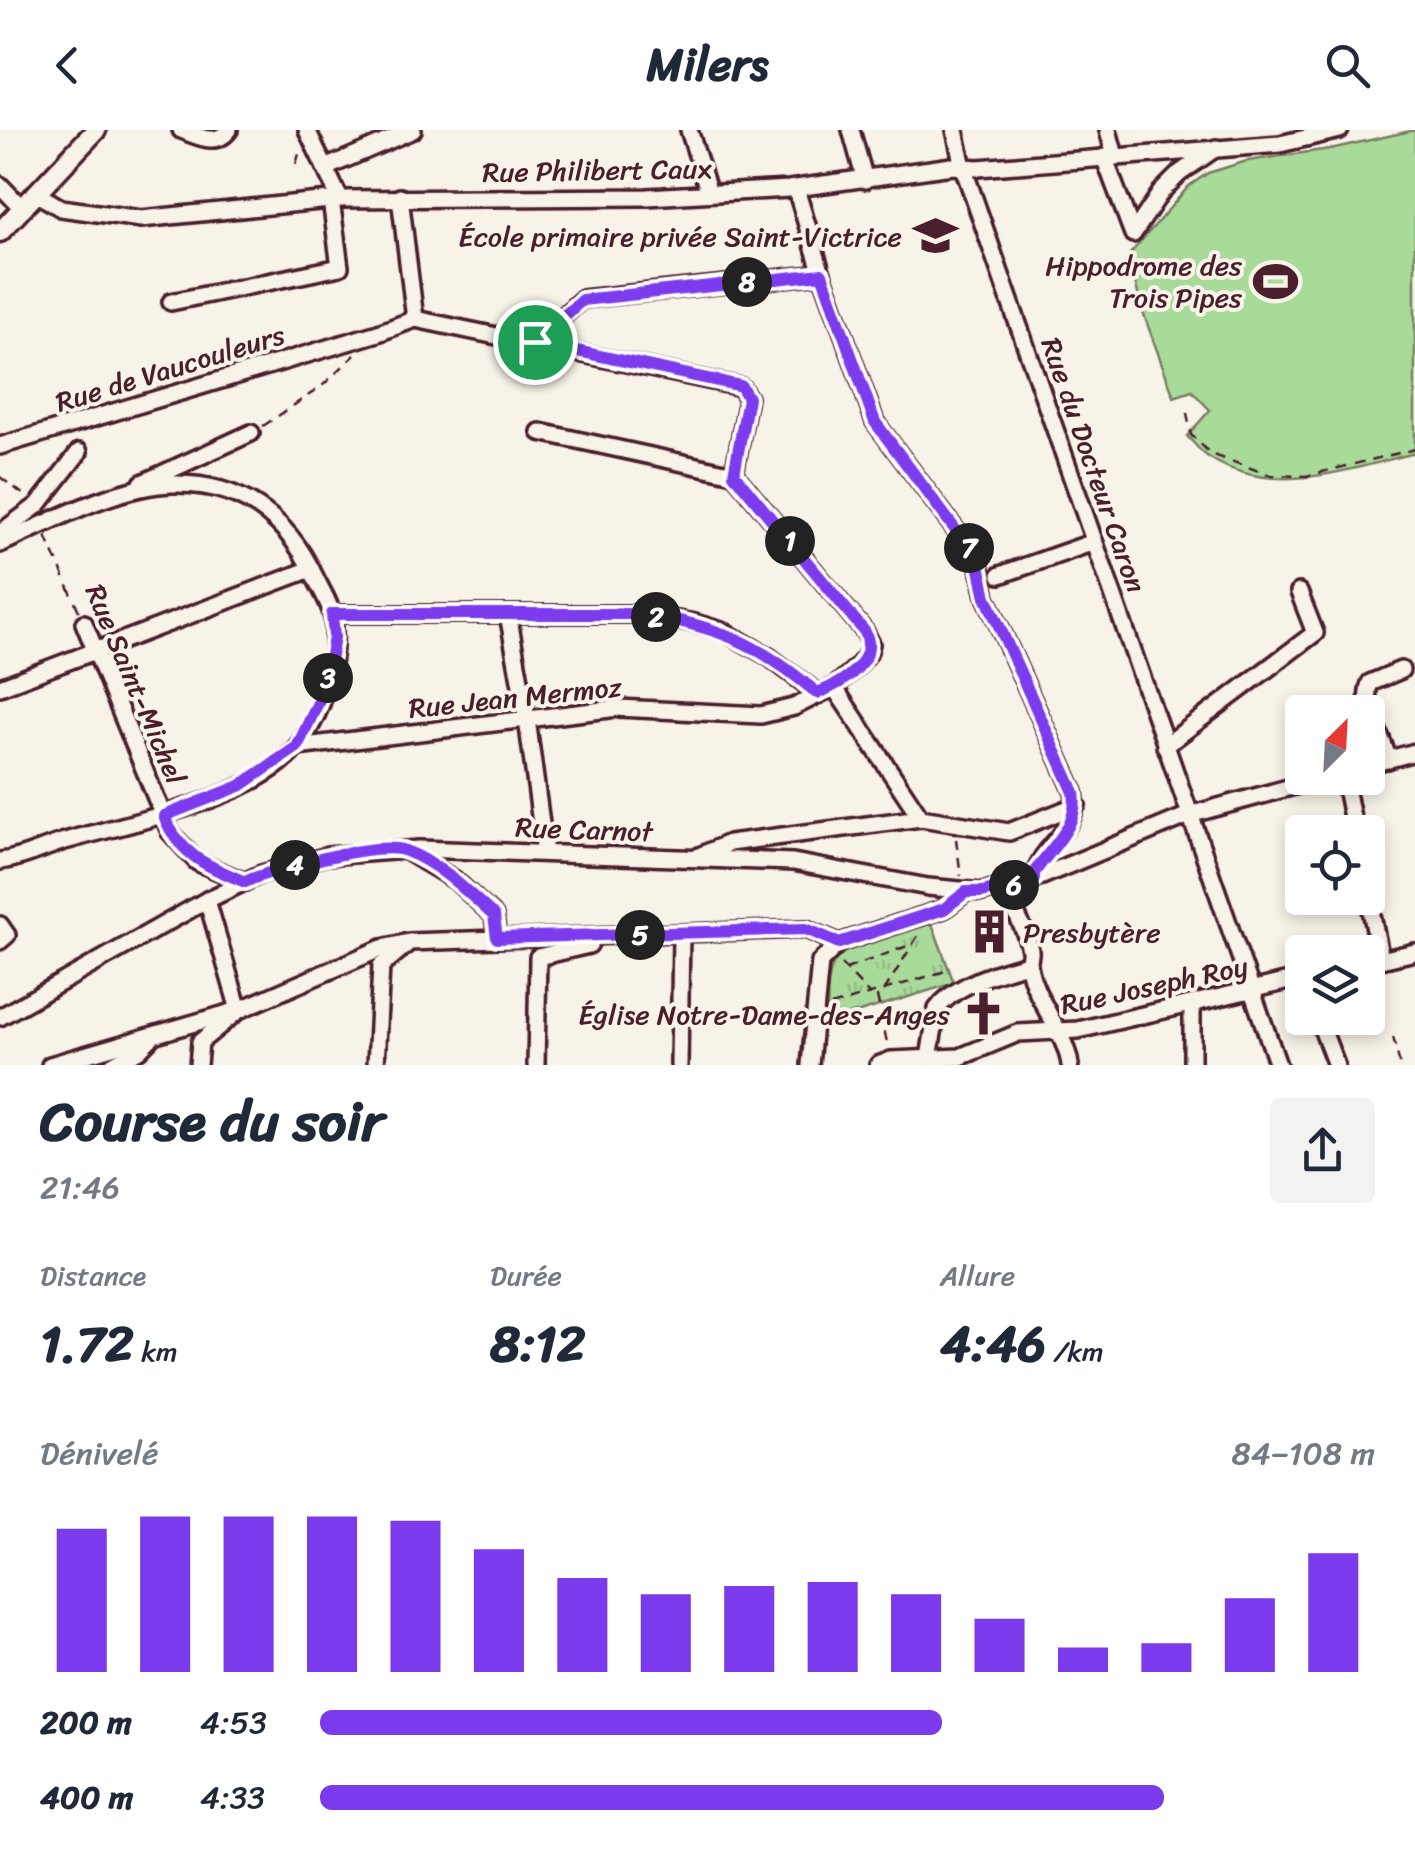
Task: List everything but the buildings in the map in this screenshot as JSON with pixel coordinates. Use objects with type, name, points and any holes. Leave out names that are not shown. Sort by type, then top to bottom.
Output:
[{"type":"main road","points":[[0,232],[96,130]]},
{"type":"street","points":[[180,130],[208,140],[221,139],[229,130]]},
{"type":"street","points":[[326,168],[413,130]]},
{"type":"street","points":[[689,130],[709,194]]},
{"type":"street","points":[[850,130],[865,180]]},
{"type":"street","name":"Rue du Docteur Caron","points":[[955,130],[964,167],[1278,1065]]},
{"type":"street","points":[[1108,130],[1109,160],[1133,234],[1180,173],[1216,148]]},
{"type":"street","name":"Rue Philibert Caux","points":[[37,194],[61,208],[141,220],[336,199],[709,194],[796,189],[964,167],[1109,160],[1340,130]]},
{"type":"street","points":[[171,302],[340,266],[336,199],[326,168],[307,138]]},
{"type":"street","points":[[0,184],[23,208]]},
{"type":"street","points":[[796,189],[875,422],[978,560],[986,597],[1074,792],[1076,805],[1068,828],[1044,857],[1034,879]]},
{"type":"street","points":[[400,198],[415,319],[741,386],[748,398],[734,474]]},
{"type":"street","points":[[535,342],[582,300],[822,274]]},
{"type":"street","name":"Rue de Vaucouleurs","points":[[0,446],[355,346],[415,319]]},
{"type":"street","points":[[540,432],[734,474],[865,632],[871,644],[868,654],[834,687],[921,818]]},
{"type":"street","points":[[135,488],[144,480],[252,433]]},
{"type":"street","points":[[0,532],[38,505],[79,452]]},
{"type":"street","points":[[0,544],[135,488],[192,484],[212,488],[263,508],[296,540],[332,614],[334,637],[326,686],[297,747],[240,786],[164,816],[62,842],[3,864]]},
{"type":"street","points":[[1000,575],[1094,542]]},
{"type":"street","points":[[0,687],[311,569]]},
{"type":"street","points":[[1166,746],[1315,633],[1300,592]]},
{"type":"street","points":[[332,614],[644,614],[725,632],[768,656],[817,693]]},
{"type":"street","points":[[508,614],[546,853]]},
{"type":"street","name":"Rue Saint-Michel","points":[[84,623],[170,832],[197,862],[245,882]]},
{"type":"street","points":[[1367,695],[1370,683],[1402,670]]},
{"type":"street","name":"Rue Jean Mermoz","points":[[297,747],[618,708],[761,715],[794,708],[834,687]]},
{"type":"street","points":[[1385,742],[1388,760]]},
{"type":"street","points":[[1385,761],[1415,752]]},
{"type":"street","name":"Rue Carnot","points":[[0,1017],[206,900],[245,882],[327,856],[406,850],[793,862],[982,892],[1034,879],[1189,815],[1285,789]]},
{"type":"street","points":[[696,858],[729,843],[921,818],[1009,832],[1076,805]]},
{"type":"street","points":[[406,850],[454,880],[494,916],[497,938]]},
{"type":"street","points":[[810,1065],[820,962],[833,947],[944,909],[965,892]]},
{"type":"street","points":[[1010,899],[1031,953],[1028,964],[1056,1032],[1067,1044],[1070,1065]]},
{"type":"street","points":[[206,900],[238,1010]]},
{"type":"street","points":[[0,925],[7,935],[0,941]]},
{"type":"street","points":[[52,1064],[238,1010],[382,948],[409,942],[806,929],[833,947]]},
{"type":"street","points":[[679,1065],[681,934]]},
{"type":"street","points":[[536,1065],[538,957],[588,945],[594,936]]},
{"type":"street","points":[[376,1065],[381,966],[409,942]]},
{"type":"street","points":[[1385,959],[1415,952]]},
{"type":"street","points":[[885,1062],[930,1058],[936,1009],[941,1003],[966,988],[1028,964]]},
{"type":"street","name":"Rue Joseph Roy","points":[[930,1058],[960,1057],[1018,1033],[1056,1032],[1285,982]]},
{"type":"street","points":[[1192,1005],[1192,1065]]},
{"type":"street","points":[[198,1065],[200,1042],[238,1010]]},
{"type":"street","points":[[1325,1035],[1336,1065]]},
{"type":"street","points":[[112,1065],[139,1050],[153,1036]]},
{"type":"path","points":[[296,164],[307,138]]},
{"type":"path","points":[[252,433],[321,387],[355,346]]},
{"type":"path","points":[[1186,413],[1191,435],[1211,454],[1270,475],[1306,476],[1415,449]]},
{"type":"path","points":[[0,478],[38,505]]},
{"type":"path","name":"Rue Saint-Michel","points":[[42,526],[84,623]]},
{"type":"path","points":[[954,823],[965,892]]},
{"type":"path","points":[[883,992],[920,931]]},
{"type":"path","points":[[846,969],[912,944]]},
{"type":"path","points":[[833,947],[846,969],[871,996]]},
{"type":"path","points":[[815,1006],[828,1007],[871,996],[949,970]]},
{"type":"path","points":[[877,994],[885,1062]]},
{"type":"path","points":[[1393,1036],[1400,1065]]},
{"type":"green space","name":"Hippodrome des Trois Pipes","points":[[1415,130],[1415,453],[1338,472],[1285,478],[1234,470],[1210,458],[1187,436],[1210,410],[1192,391],[1174,397],[1141,307],[1129,255],[1189,186],[1208,173],[1247,161],[1330,149]]},
{"type":"green space","points":[[931,921],[954,983],[827,1022],[829,981],[836,959],[866,942]]},
{"type":"place","name":"École primaire privée Saint-Victrice","points":[[935,236]]},
{"type":"place","name":"Hippodrome des Trois Pipes","points":[[1275,281]]},
{"type":"place","name":"Presbytère","points":[[990,932]]},
{"type":"place","name":"Église Notre-Dame-des-Anges","points":[[983,1014]]},
{"type":"route","points":[[822,274],[875,422],[978,560],[986,597],[1074,792],[1076,805],[1071,822],[1044,857],[1034,879],[982,892],[966,892],[944,909],[839,943],[806,929],[497,938],[494,916],[454,880],[406,850],[327,856],[245,882],[197,862],[170,832],[164,816],[240,786],[297,747],[326,686],[334,637],[332,614],[644,614],[725,632],[768,656],[817,693],[844,680],[868,654],[871,644],[865,632],[734,474],[748,398],[741,386],[535,342],[582,300],[822,274]]}]
